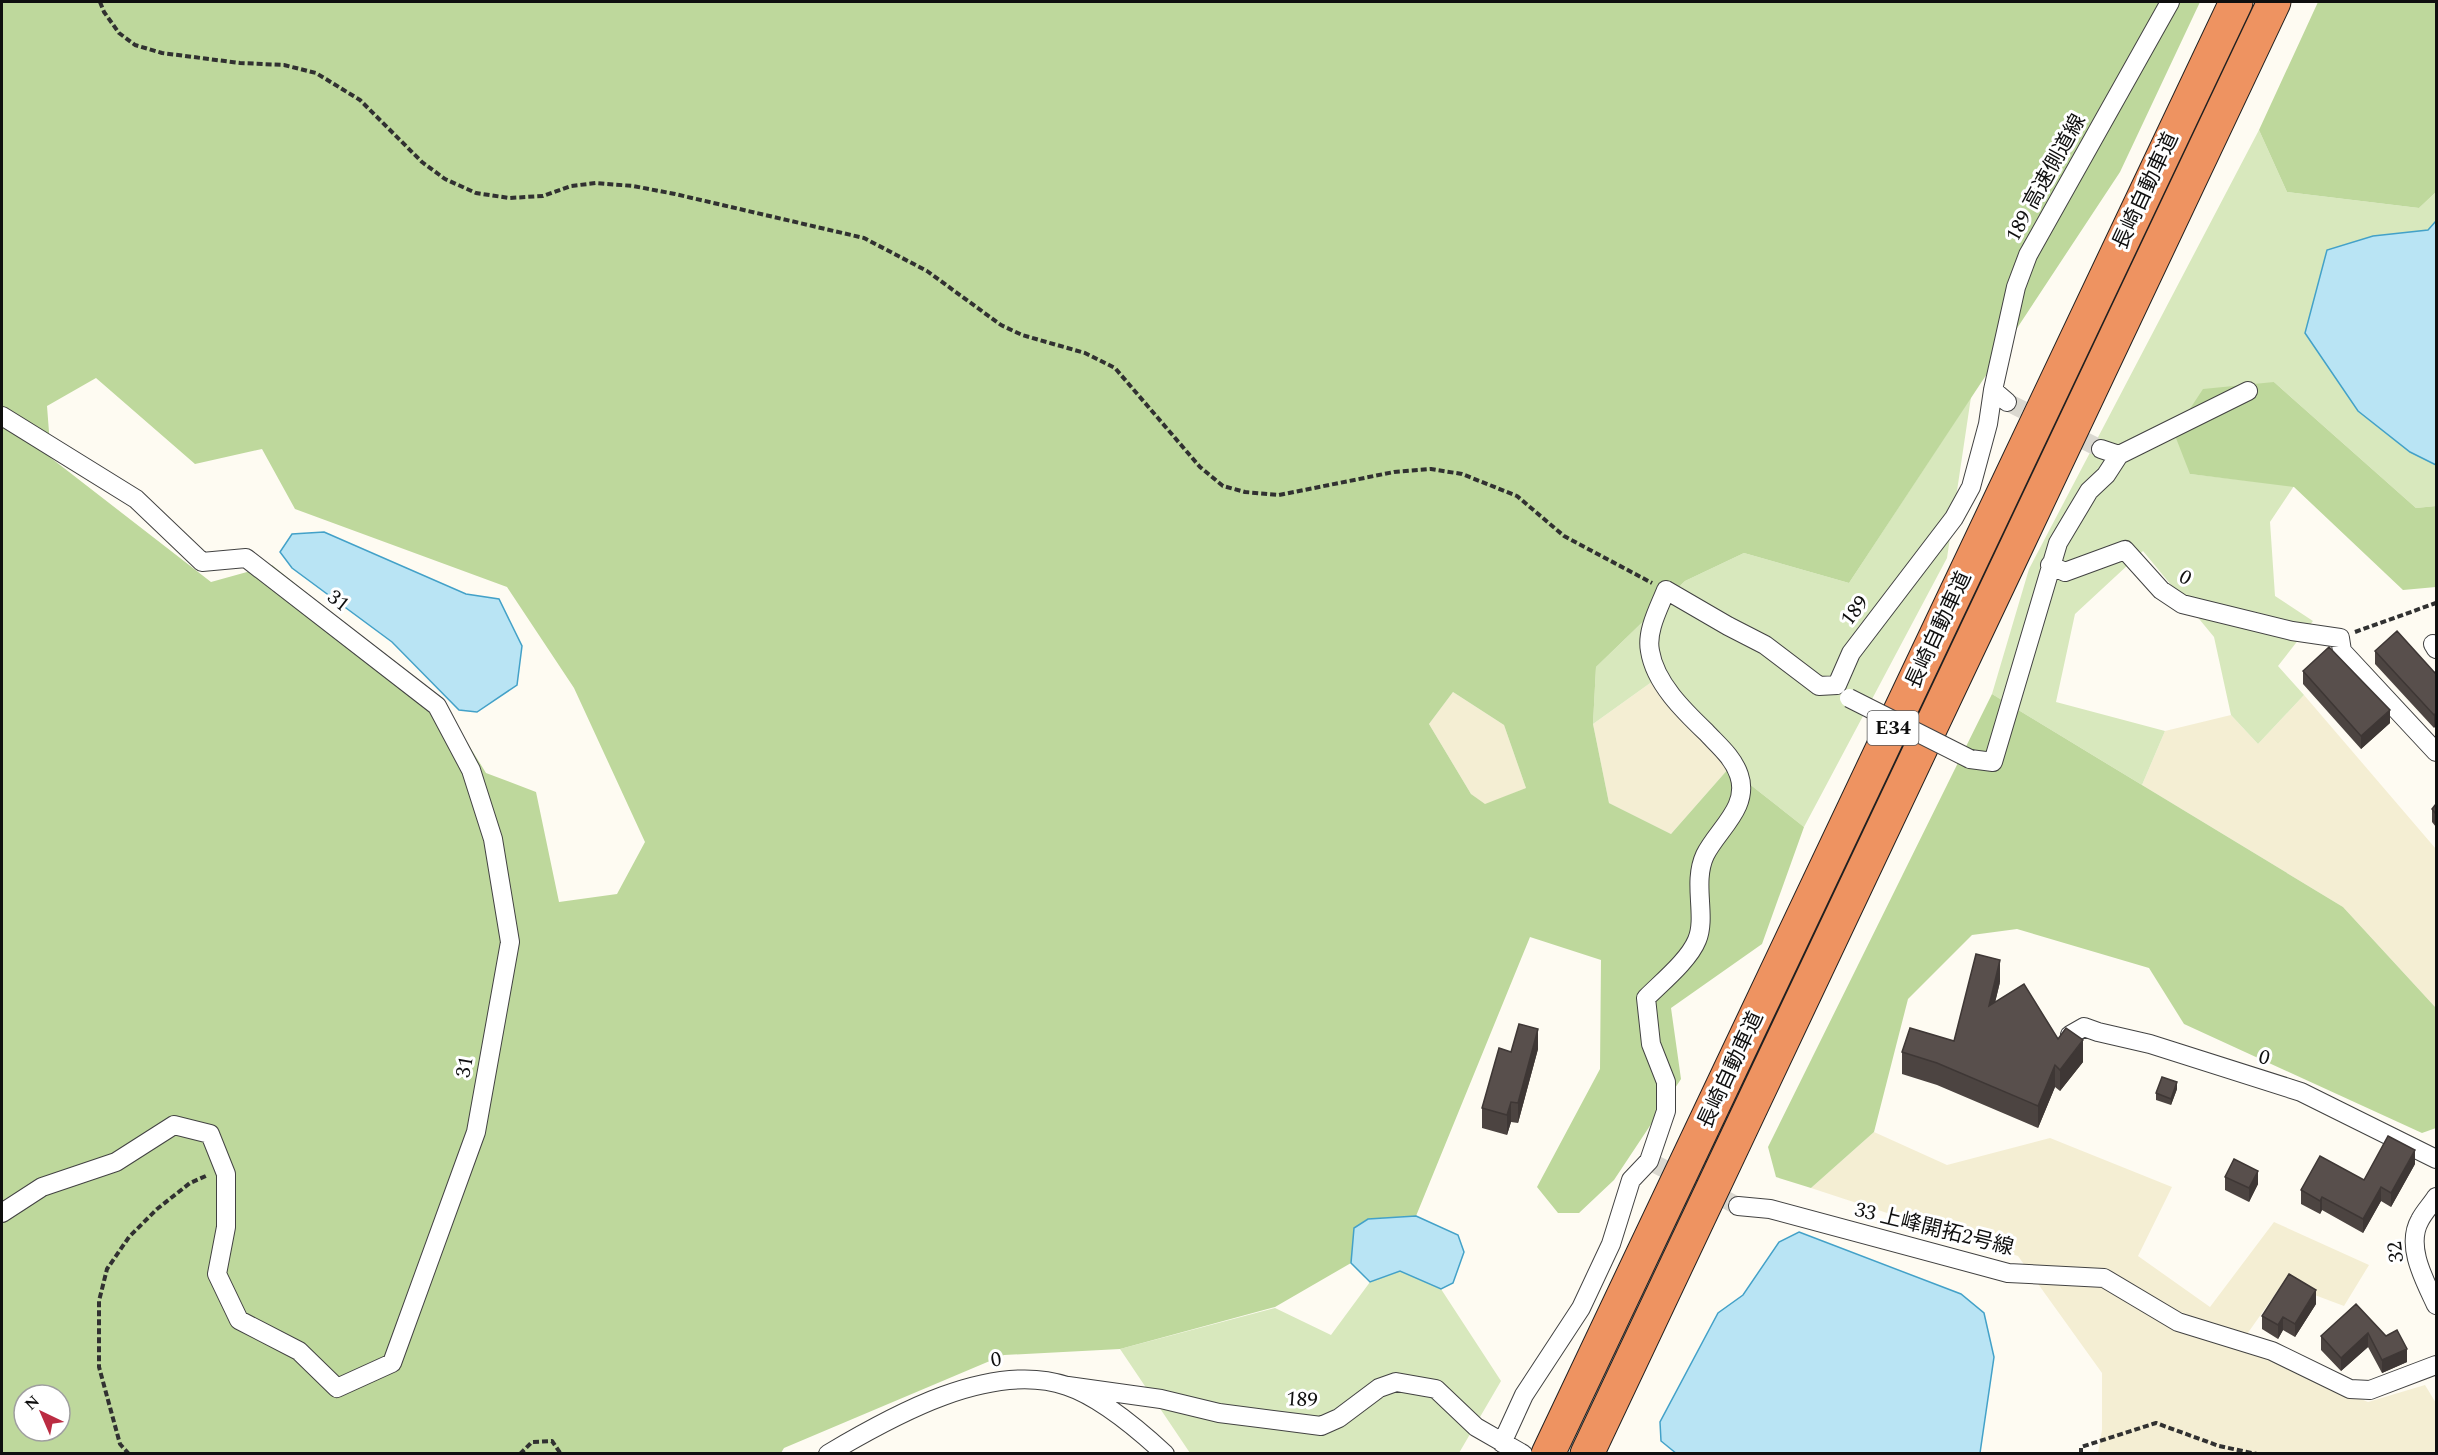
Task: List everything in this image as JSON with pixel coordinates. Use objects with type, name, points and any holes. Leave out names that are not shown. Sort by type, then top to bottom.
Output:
[{"type":"highway","name":"長崎自動車道","points":[[1548,1454],[2236,2]]},
{"type":"highway","name":"長崎自動車道","points":[[1587,1454],[2274,2]]},
{"type":"street","name":"189 高速側道線","points":[[2000,396],[2016,287],[2028,255],[2170,2]]},
{"type":"street","points":[[1502,1443],[1524,1395],[1581,1308],[1611,1244],[1631,1180],[1649,1161],[1666,1111],[1666,1082],[1651,1044],[1647,998],[1691,951],[1698,939],[1701,925],[1698,889],[1704,856],[1736,810],[1742,794],[1739,775],[1728,754],[1675,700],[1655,667],[1649,650],[1651,633],[1666,590],[1765,645],[1819,686],[1843,691],[1970,759],[1993,762],[2050,565],[2058,543],[2089,491],[2106,475],[2119,455],[2248,391]]},
{"type":"street","name":"189","points":[[1843,691],[1851,653],[1954,518],[1971,487],[1988,424],[2000,396]]},
{"type":"street","name":"31","points":[[2,416],[136,499],[202,562],[246,558],[437,706],[471,770],[493,839],[510,942],[476,1132],[392,1363],[337,1388],[299,1351],[239,1320],[217,1274],[225,1227],[226,1174],[210,1134],[174,1125],[116,1162],[42,1187],[2,1213]]},
{"type":"street","points":[[2101,449],[2119,455]]},
{"type":"street","name":"0","points":[[2050,565],[2065,572],[2125,550],[2161,591],[2181,604],[2341,644]]},
{"type":"street","points":[[2341,644],[2436,752]]},
{"type":"street","name":"0","points":[[2070,1035],[2084,1027],[2150,1044],[2301,1092],[2436,1159]]},
{"type":"street","name":"32","points":[[2436,1197],[2419,1221],[2415,1233],[2415,1246],[2419,1264],[2436,1305]]},
{"type":"street","name":"33 上峰開拓2号線","points":[[1738,1206],[1770,1209],[2008,1274],[2104,1278],[2178,1322],[2272,1351],[2350,1389],[2370,1390],[2436,1365]]},
{"type":"street","name":"0","points":[[828,1454],[879,1423],[935,1398],[975,1386],[1014,1380],[1043,1381],[1068,1386],[1111,1410],[1164,1454]]},
{"type":"street","name":"189","points":[[1068,1386],[1161,1399],[1219,1413],[1321,1426],[1339,1418],[1379,1388],[1396,1382],[1436,1389],[1476,1427],[1523,1454]]},
{"type":"path","points":[[100,2],[104,12],[119,33],[135,45],[162,53],[240,63],[284,65],[316,73],[360,100],[422,162],[446,179],[476,193],[509,198],[543,196],[572,186],[596,183],[633,186],[864,238],[927,271],[1001,325],[1022,335],[1085,353],[1115,368],[1200,467],[1223,486],[1245,492],[1279,495],[1394,472],[1431,469],[1462,474],[1517,496],[1564,536],[1666,590]]},
{"type":"path","points":[[2341,644],[2436,603]]},
{"type":"path","points":[[129,1454],[120,1444],[99,1367],[99,1300],[106,1269],[129,1237],[157,1209],[190,1183],[224,1168]]},
{"type":"path","points":[[2081,1454],[2081,1447],[2156,1423],[2219,1446],[2257,1454]]},
{"type":"path","points":[[520,1454],[532,1442],[552,1441],[561,1454]]},
{"type":"shaded area","points":[[1653,681],[1729,768],[1671,834],[1609,803],[1593,724]]},
{"type":"shaded area","points":[[1453,692],[1504,725],[1526,788],[1485,805],[1471,794],[1429,724]]},
{"type":"shaded area","points":[[2304,695],[2436,849],[2436,1008],[2343,907],[2142,785],[2165,731],[2231,715],[2258,744]]},
{"type":"shaded area","points":[[1874,1132],[1947,1165],[2050,1138],[2172,1187],[2138,1256],[2210,1307],[2274,1222],[2369,1265],[2344,1306],[2283,1283],[2238,1347],[2368,1402],[2425,1385],[2436,1403],[2436,1453],[2098,1453],[2102,1430],[2102,1373],[2018,1256],[1811,1188]]},
{"type":"green space","points":[[2,2],[2200,2],[2120,172],[1849,583],[1744,553],[1685,581],[1596,667],[1593,724],[1609,803],[1671,834],[1729,768],[1804,827],[1762,944],[1671,1008],[1681,1079],[1614,1180],[1579,1213],[1558,1213],[1537,1187],[1600,1069],[1601,960],[1530,937],[1416,1216],[1368,1219],[1354,1229],[1351,1263],[1275,1307],[1120,1349],[1004,1355],[784,1448],[781,1453],[2,1454]],"holes":[[[96,378],[195,464],[262,449],[295,509],[507,587],[574,688],[645,842],[617,894],[559,902],[536,792],[486,773],[442,702],[272,565],[211,582],[51,458],[47,406]],[[1453,692],[1504,725],[1526,788],[1485,804],[1471,794],[1429,724]]]},
{"type":"green space","points":[[2318,2],[2436,2],[2436,192],[2419,208],[2287,192],[2259,130]]},
{"type":"green space","points":[[2259,130],[2287,192],[2419,208],[2436,192],[2436,221],[2428,230],[2373,236],[2305,333],[2330,367],[2410,452],[2436,465],[2436,506],[2416,508],[2274,382],[2190,474],[2294,486],[2270,522],[2275,596],[2313,621],[2278,666],[2304,695],[2258,744],[2231,715],[2214,637],[2143,551],[2075,614],[2056,702],[2165,731],[2142,785],[1992,694],[2029,569]]},
{"type":"green space","points":[[2274,382],[2416,508],[2436,506],[2436,587],[2403,590],[2294,487],[2190,474],[2174,433],[2203,389]]},
{"type":"green space","points":[[1971,397],[1947,558],[1804,827],[1729,768],[1653,681],[1593,724],[1596,667],[1685,581],[1744,553],[1849,583]]},
{"type":"green space","points":[[1992,694],[2343,907],[2436,1008],[2436,1128],[2422,1133],[2184,1024],[2149,968],[2017,929],[1972,935],[1908,999],[1874,1132],[1811,1188],[1776,1177],[1768,1147]]},
{"type":"green space","points":[[1400,1271],[1441,1289],[1501,1381],[1459,1453],[1190,1453],[1120,1349],[1275,1308],[1331,1335],[1370,1282]]},
{"type":"water","points":[[2436,221],[2436,465],[2410,452],[2358,411],[2305,333],[2327,250],[2373,236],[2428,230]]},
{"type":"water","points":[[324,532],[466,594],[499,599],[522,646],[517,685],[477,712],[459,710],[392,642],[292,568],[280,552],[292,534]]},
{"type":"water","points":[[1416,1216],[1458,1235],[1464,1252],[1453,1283],[1441,1289],[1400,1271],[1370,1282],[1351,1263],[1354,1228],[1368,1219]]},
{"type":"water","points":[[1799,1232],[1961,1294],[1984,1313],[1994,1357],[1980,1453],[1677,1454],[1661,1441],[1660,1422],[1718,1313],[1743,1295],[1779,1242]]},
{"type":"building","points":[[2397,631],[2435,673],[2436,671],[2436,713],[2434,715],[2375,651]]},
{"type":"building","points":[[2329,647],[2390,710],[2361,736],[2303,671]]},
{"type":"building","points":[[1976,954],[2000,960],[1989,1006],[2024,984],[2058,1039],[2066,1028],[2083,1040],[2060,1070],[2055,1065],[2038,1106],[1937,1063],[1902,1052],[1910,1028],[1954,1041]]},
{"type":"building","points":[[1519,1024],[1538,1029],[1518,1103],[1511,1102],[1507,1115],[1482,1108],[1499,1048],[1511,1052]]},
{"type":"building","points":[[2162,1077],[2177,1082],[2171,1099],[2156,1093]]},
{"type":"building","points":[[2388,1136],[2415,1150],[2391,1193],[2381,1187],[2363,1219],[2322,1197],[2320,1201],[2301,1190],[2320,1156],[2364,1180]]},
{"type":"building","points":[[2234,1159],[2258,1171],[2249,1188],[2225,1177]]},
{"type":"building","points":[[2289,1274],[2316,1290],[2295,1324],[2283,1317],[2278,1325],[2262,1316]]},
{"type":"building","points":[[2356,1304],[2386,1336],[2397,1330],[2407,1349],[2382,1360],[2368,1333],[2341,1358],[2321,1336]]},
{"type":"tunnel","points":[[2007,402],[2101,449]]},
{"type":"tunnel","points":[[1649,1161],[1738,1206]]}]
